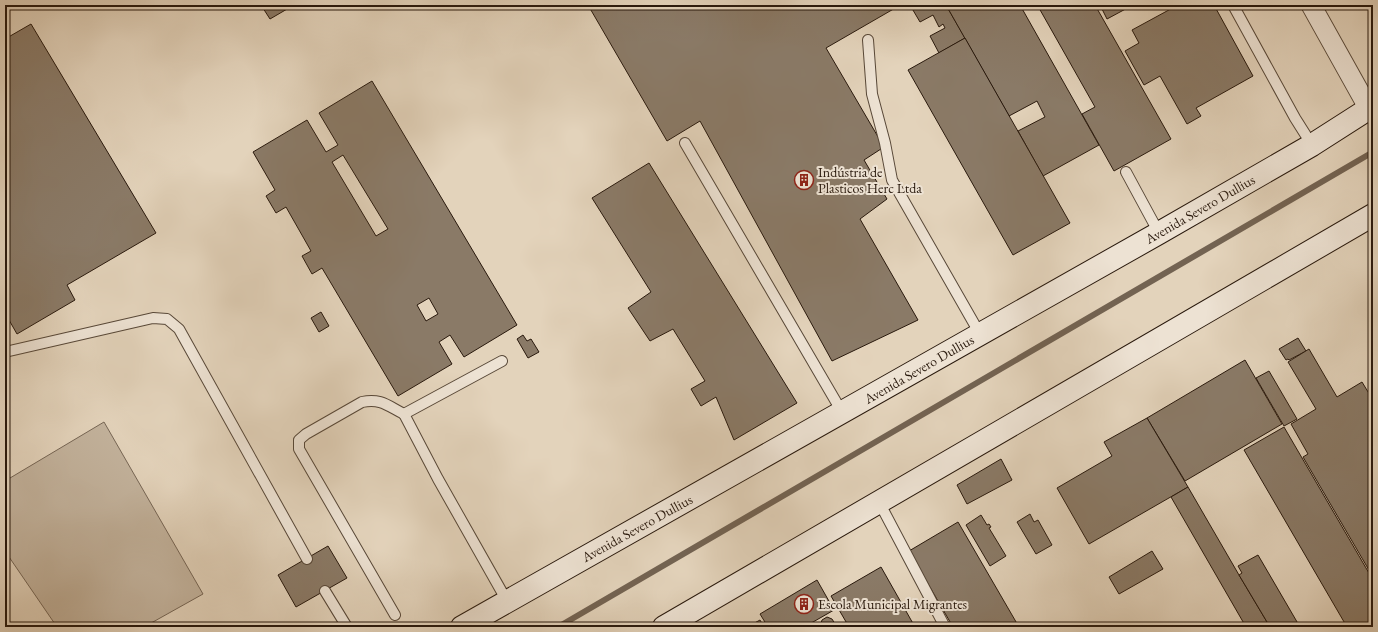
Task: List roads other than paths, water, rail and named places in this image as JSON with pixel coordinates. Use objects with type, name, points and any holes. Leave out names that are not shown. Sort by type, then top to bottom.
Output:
[{"type":"main road","name":"Avenida Severo Dullius","points":[[462,627],[1158,233],[1312,145],[1371,108]]},
{"type":"main road","points":[[664,627],[1373,215]]},
{"type":"street","points":[[1311,5],[1371,108]]},
{"type":"lane","points":[[1233,5],[1295,118],[1312,145]]},
{"type":"lane","points":[[868,40],[872,94],[892,180],[980,334]]},
{"type":"lane","points":[[685,143],[842,412]]},
{"type":"lane","points":[[1126,172],[1158,233]]},
{"type":"lane","points":[[5,352],[152,318],[167,319],[179,328],[307,559]]},
{"type":"lane","points":[[404,414],[502,361]]},
{"type":"lane","points":[[395,615],[299,449],[299,440],[306,434],[362,402],[373,400],[382,402],[404,414],[438,479],[507,601]]},
{"type":"lane","points":[[879,502],[945,627]]},
{"type":"lane","points":[[325,590],[347,627]]},
{"type":"waterway","points":[[558,627],[1373,152]]},
{"type":"place","name":"Indústria de Plasticos Herc Ltda","points":[[804,180]]},
{"type":"place","name":"Escola Municipal Migrantes","points":[[804,604]]}]
